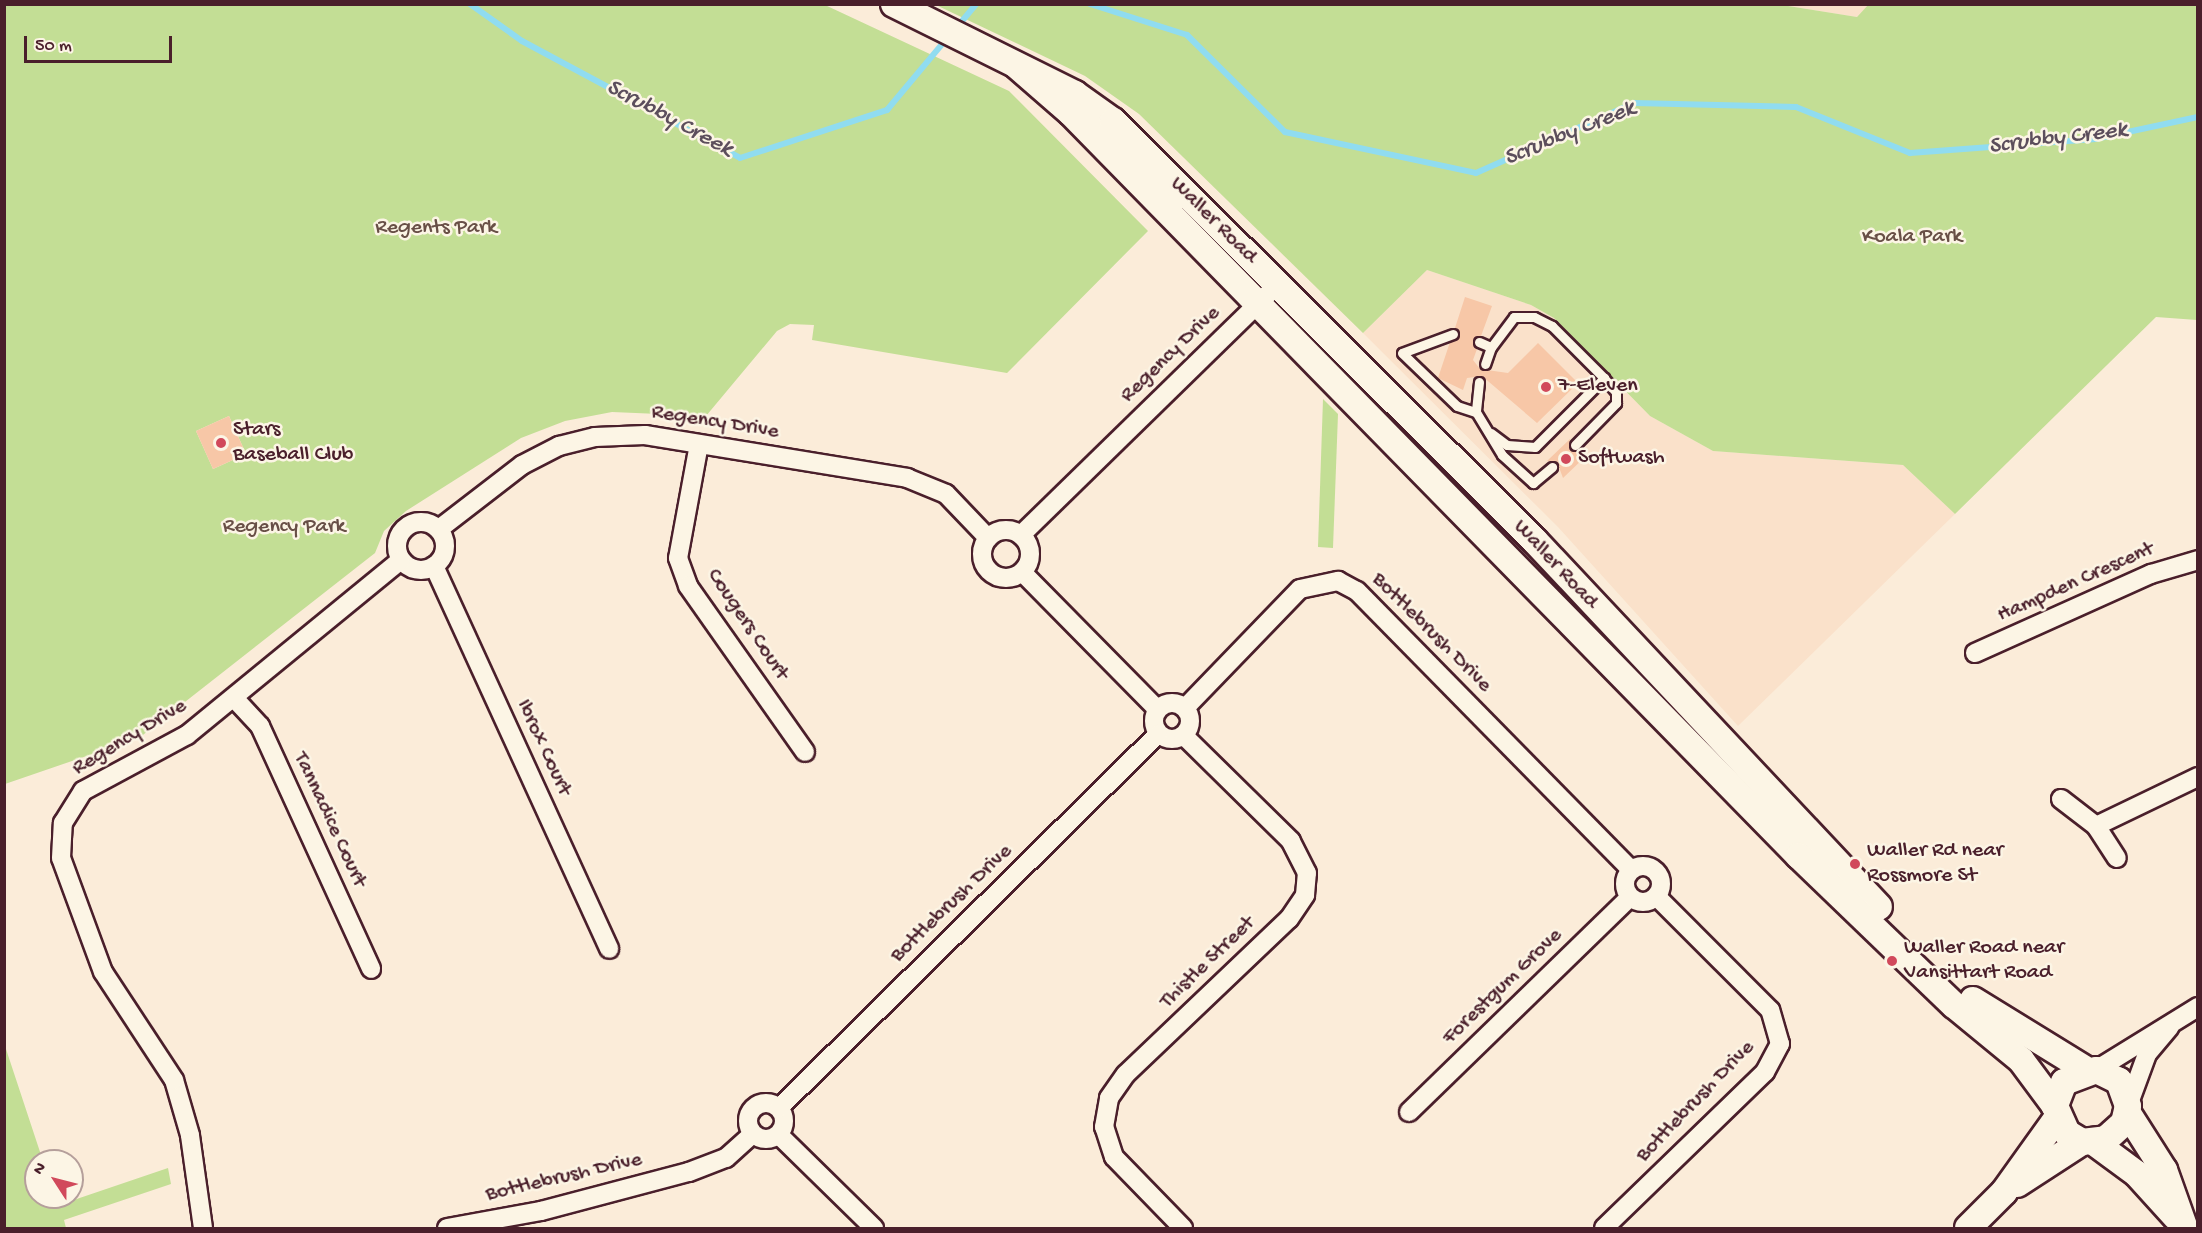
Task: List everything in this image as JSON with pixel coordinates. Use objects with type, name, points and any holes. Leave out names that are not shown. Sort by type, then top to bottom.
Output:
[{"type":"street","name":"Waller Road","points":[[894,4],[1075,94],[1113,121],[1465,472],[1799,856],[1954,1005],[2021,1060],[2056,1112],[2089,1142],[2137,1174],[2185,1227]]},
{"type":"street","name":"Waller Road","points":[[1017,66],[1071,113],[1444,493],[1643,679],[1959,990],[2015,1031],[2118,1082],[2128,1109],[2163,1170],[2185,1227]]},
{"type":"street","name":"Regency Drive","points":[[1021,535],[1277,285]]},
{"type":"street","name":"Regency Drive","points":[[439,529],[522,465],[559,446],[595,437],[645,435],[908,478],[946,494],[988,538]]},
{"type":"street","name":"Cougers Court","points":[[699,444],[678,558],[688,586],[806,752]]},
{"type":"street","points":[[1444,493],[1465,472]]},
{"type":"street","points":[[425,522],[439,529],[446,549],[434,566],[413,569],[401,560],[397,544],[404,530],[425,522]]},
{"type":"street","points":[[1004,530],[1021,535],[1031,553],[1023,573],[1005,579],[989,572],[981,555],[988,538],[1004,530]]},
{"type":"street","name":"Regency Drive","points":[[202,1228],[190,1135],[174,1080],[103,972],[61,858],[63,823],[83,791],[187,735],[401,560]]},
{"type":"street","name":"Hampden Crescent","points":[[1975,653],[2151,574],[2198,560]]},
{"type":"street","name":"Ibrox Court","points":[[434,566],[609,949]]},
{"type":"street","points":[[1023,573],[1157,709]]},
{"type":"street","name":"Bottlebrush Drive","points":[[1185,708],[1300,589],[1323,580],[1338,581],[1357,591],[1631,870]]},
{"type":"street","name":"Tannadice Court","points":[[234,698],[260,726],[371,969]]},
{"type":"street","points":[[1171,702],[1185,708],[1190,722],[1183,735],[1170,740],[1158,734],[1153,722],[1157,709],[1171,702]]},
{"type":"street","name":"Bottlebrush Drive","points":[[779,1108],[1158,734]]},
{"type":"street","name":"Thistle Street","points":[[1183,735],[1291,841],[1307,873],[1305,895],[1289,919],[1126,1074],[1109,1098],[1104,1127],[1114,1157],[1183,1228]]},
{"type":"street","points":[[2096,826],[2198,777]]},
{"type":"street","points":[[2061,799],[2096,826],[2117,858]]},
{"type":"street","points":[[1653,869],[1661,885],[1656,896],[1646,901],[1630,897],[1625,880],[1631,870],[1653,869]]},
{"type":"street","name":"Bottlebrush Drive","points":[[1604,1228],[1765,1072],[1780,1044],[1770,1010],[1656,896]]},
{"type":"street","name":"Forestgum Grove","points":[[1408,1112],[1630,897]]},
{"type":"street","points":[[1968,1228],[2004,1192],[2056,1112],[2064,1082],[2091,1070],[2179,1016],[2198,1007]]},
{"type":"street","points":[[2004,1192],[2089,1142],[2116,1133],[2128,1109],[2147,1054],[2179,1016]]},
{"type":"street","points":[[756,1106],[779,1108],[784,1124],[778,1135],[762,1139],[753,1134],[748,1116],[756,1106]]},
{"type":"street","name":"Bottlebrush Drive","points":[[447,1228],[543,1220],[726,1158],[753,1134]]},
{"type":"street","points":[[778,1135],[874,1228]]},
{"type":"lane","points":[[1485,364],[1491,347],[1514,317],[1534,317],[1552,326],[1616,392],[1616,403],[1575,445]]},
{"type":"lane","points":[[1453,334],[1402,353],[1457,406],[1476,412],[1502,455],[1528,482],[1538,482],[1552,467]]},
{"type":"lane","points":[[1479,342],[1491,347]]},
{"type":"lane","points":[[1491,434],[1507,445],[1535,447],[1604,378]]},
{"type":"lane","points":[[1476,412],[1479,382]]},
{"type":"shaded area","points":[[1782,5],[1869,5],[1857,17]]},
{"type":"shaded area","points":[[1427,270],[1531,305],[1554,318],[1650,416],[1713,451],[1903,465],[1955,514],[1738,726],[1558,527],[1363,333]]},
{"type":"green space","name":"Koala Park","points":[[1869,4],[2197,5],[2197,320],[2156,317],[1955,514],[1903,465],[1713,451],[1650,416],[1554,318],[1531,305],[1427,270],[1363,333],[1139,114],[1085,76],[936,5],[1782,5],[1857,17]]},
{"type":"green space","name":"Regents Park","points":[[5,5],[825,5],[1009,91],[1148,231],[1007,373],[812,340],[814,325],[790,324],[777,331],[706,416],[612,412],[565,421],[521,438],[406,511],[384,531],[375,553],[139,738],[5,784]],"holes":[[[229,416],[246,454],[213,469],[196,431]]]},
{"type":"green space","points":[[1323,399],[1338,414],[1333,548],[1318,547]]},
{"type":"green space","points":[[5,1046],[39,1149],[24,1149],[24,1209],[84,1209],[84,1197],[168,1168],[171,1184],[64,1220],[66,1228],[5,1228]]},
{"type":"building","points":[[1465,297],[1492,306],[1481,336],[1473,340],[1477,349],[1473,360],[1480,369],[1508,373],[1538,343],[1578,383],[1537,423],[1482,376],[1467,378],[1463,390],[1438,378],[1450,342],[1459,336],[1455,328]]},
{"type":"building","name":"Stars Baseball Club","points":[[229,416],[246,454],[213,469],[196,431]]},
{"type":"building","name":"Softwash","points":[[1570,439],[1570,449],[1586,456],[1563,478],[1557,462],[1547,461]]},
{"type":"waterway","name":"Scrubby Creek","points":[[470,4],[522,41],[740,158],[887,110],[948,37]]},
{"type":"waterway","name":"Scrubby Creek","points":[[957,27],[976,4]]},
{"type":"waterway","name":"Scrubby Creek","points":[[1090,4],[1187,35],[1285,132],[1476,173],[1634,103],[1796,107],[1910,153],[2095,139],[2198,117]]},
{"type":"place","name":"7-Eleven","points":[[1546,387]]},
{"type":"place","name":"Stars Baseball Club","points":[[221,443]]},
{"type":"place","name":"Softwash","points":[[1566,459]]},
{"type":"place","name":"Waller Rd near Rossmore St","points":[[1855,864]]},
{"type":"place","name":"Waller Road near Vansittart Road","points":[[1892,961]]},
{"type":"park label","name":"Regency Park","points":[[284,528]]}]
